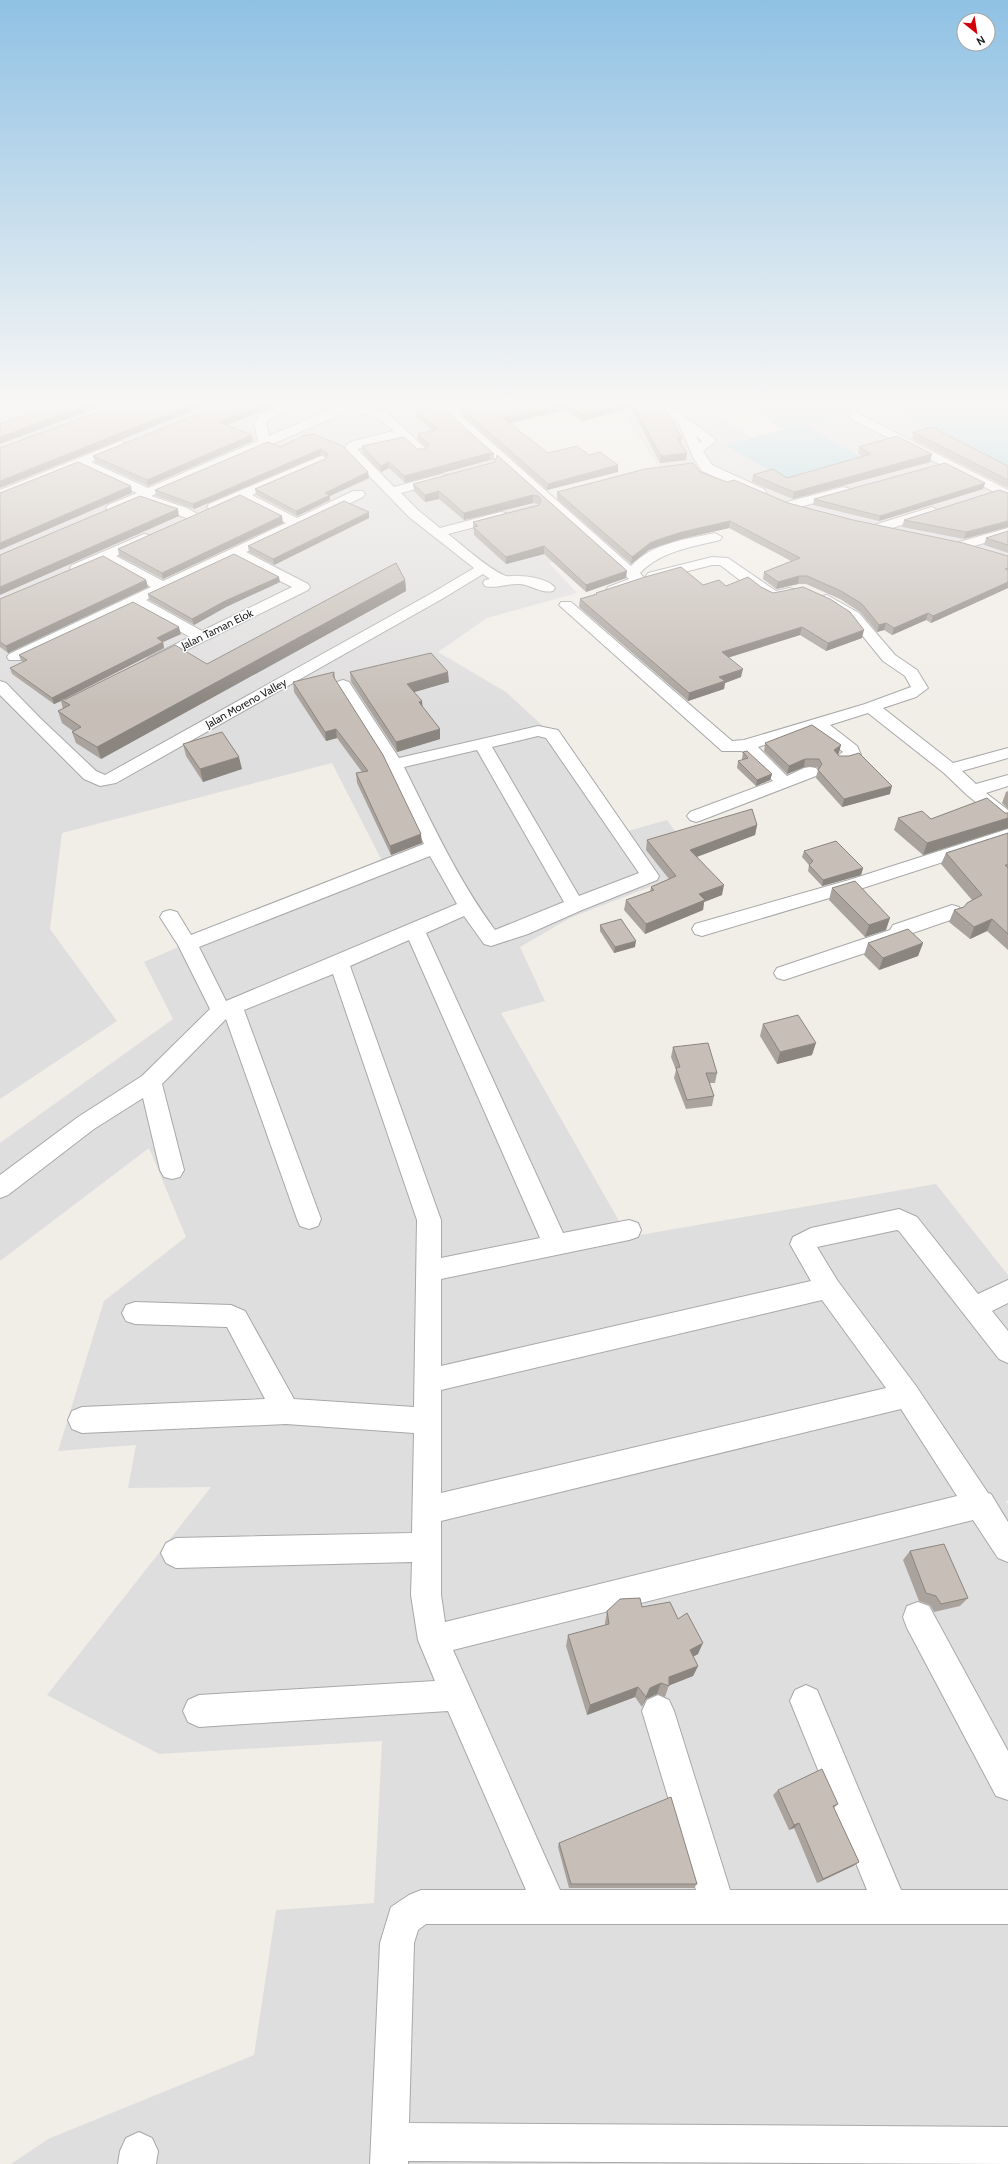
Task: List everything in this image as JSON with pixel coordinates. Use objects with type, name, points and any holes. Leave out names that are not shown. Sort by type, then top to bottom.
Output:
[{"type":"street","points":[[98,514],[117,506]]},
{"type":"street","points":[[164,506],[186,516],[212,506]]},
{"type":"street","points":[[182,506],[186,516]]},
{"type":"street","points":[[263,506],[296,523]]},
{"type":"street","points":[[15,657],[332,506]]},
{"type":"street","points":[[406,506],[437,533],[483,568],[503,580]]},
{"type":"street","points":[[557,506],[636,576]]},
{"type":"street","points":[[795,506],[815,512]]},
{"type":"street","points":[[906,534],[870,527],[941,508]]},
{"type":"street","points":[[437,533],[511,514]]},
{"type":"street","points":[[964,545],[1008,532]]},
{"type":"street","points":[[63,574],[153,534]]},
{"type":"street","points":[[636,576],[644,560],[660,552],[716,537]]},
{"type":"street","points":[[949,542],[986,552]]},
{"type":"street","name":"Jalan Taman Elok","points":[[139,668],[303,587],[236,552]]},
{"type":"street","points":[[105,555],[162,587]]},
{"type":"street","points":[[580,600],[566,605],[728,747],[746,745],[819,724],[910,694],[920,688],[911,673],[889,658],[854,616],[834,603],[807,590],[777,596],[772,595],[723,561],[712,561],[636,576],[600,594]]},
{"type":"street","name":"Jalan Moreno Valley","points":[[0,686],[60,747],[95,779],[100,781],[110,779],[437,596],[483,568]]},
{"type":"street","name":"Jalan Moreno Valley","points":[[437,596],[503,580],[528,580],[548,588]]},
{"type":"street","points":[[135,600],[201,637]]},
{"type":"street","points":[[342,685],[394,764],[435,847],[468,907],[491,939],[522,929],[575,905],[650,876],[552,734],[538,730],[394,764]]},
{"type":"street","points":[[871,707],[950,769],[973,791],[1008,819]]},
{"type":"street","points":[[819,724],[851,750],[852,755],[843,758]]},
{"type":"street","points":[[481,743],[575,905]]},
{"type":"street","points":[[746,745],[785,783]]},
{"type":"street","points":[[950,769],[1008,753]]},
{"type":"street","points":[[696,816],[785,783],[810,772]]},
{"type":"street","points":[[973,791],[1008,780]]},
{"type":"street","points":[[702,929],[856,884],[1008,835]]},
{"type":"street","points":[[187,944],[435,847]]},
{"type":"street","points":[[856,884],[871,899]]},
{"type":"street","points":[[0,1188],[86,1123],[150,1082],[227,1009],[416,931],[468,907]]},
{"type":"street","points":[[784,973],[897,935],[900,930],[952,912]]},
{"type":"street","points":[[886,914],[900,930]]},
{"type":"street","points":[[170,917],[227,1009],[309,1219]]},
{"type":"street","points":[[416,931],[556,1243]]},
{"type":"street","points":[[339,963],[429,1220],[426,1595],[433,1640],[550,1906]]},
{"type":"street","points":[[150,1082],[172,1170]]},
{"type":"street","points":[[1008,1351],[908,1224],[899,1219],[811,1238],[802,1244],[828,1288],[907,1395],[981,1504],[1008,1548]]},
{"type":"street","points":[[429,1270],[556,1243],[629,1230]]},
{"type":"street","points":[[428,1381],[828,1288]]},
{"type":"street","points":[[974,1308],[1008,1291]]},
{"type":"street","points":[[135,1313],[226,1314],[236,1319],[286,1411]]},
{"type":"street","points":[[427,1510],[907,1395]]},
{"type":"street","points":[[82,1420],[286,1411],[427,1421]]},
{"type":"street","points":[[433,1640],[981,1504]]},
{"type":"street","points":[[176,1553],[426,1546]]},
{"type":"street","points":[[918,1617],[1008,1784]]},
{"type":"street","points":[[199,1711],[456,1695]]},
{"type":"street","points":[[806,1701],[891,1907]]},
{"type":"street","points":[[658,1711],[718,1907]]},
{"type":"street","points":[[1008,1907],[421,1907],[403,1918],[397,1943],[390,2153],[1008,2146]]},
{"type":"shaded area","points":[[0,506],[553,506],[540,509],[573,559],[549,563],[577,593],[487,618],[438,652],[506,692],[571,752],[628,831],[667,820],[701,867],[570,918],[520,947],[545,1001],[501,1013],[628,1237],[936,1184],[1008,1275],[1008,1500],[1006,1502],[1008,1504],[1008,2164],[11,2164],[48,2139],[254,2055],[276,1910],[374,1903],[382,1741],[159,1754],[47,1695],[211,1487],[128,1488],[136,1445],[58,1451],[104,1301],[186,1237],[149,1148],[0,1261],[0,1143],[173,1019],[144,962],[381,859],[332,763],[62,833],[50,929],[117,1021],[0,1099]]},
{"type":"shaded area","points":[[760,506],[1008,506],[1008,584]]},
{"type":"building","points":[[0,506],[85,506],[0,543]]},
{"type":"building","points":[[116,506],[169,506],[178,509],[0,587],[0,555]]},
{"type":"building","points":[[215,506],[262,506],[282,516],[162,573],[118,549]]},
{"type":"building","points":[[287,506],[307,506],[296,511]]},
{"type":"building","points":[[333,506],[355,506],[369,512],[273,559],[248,546]]},
{"type":"building","points":[[456,506],[491,506],[464,513]]},
{"type":"building","points":[[535,506],[554,506],[627,571],[586,585],[544,546],[506,557],[473,527],[478,526],[473,522]]},
{"type":"building","points":[[573,506],[799,506],[853,520],[963,543],[1008,556],[1008,568],[1005,569],[1008,570],[1008,582],[933,616],[928,613],[894,628],[886,623],[879,625],[862,604],[841,591],[807,576],[799,576],[778,582],[764,572],[800,558],[730,521],[682,532],[660,539],[650,543],[632,557]]},
{"type":"building","points":[[841,506],[912,506],[880,516]]},
{"type":"building","points":[[948,506],[1008,506],[1008,521],[966,532],[904,520]]},
{"type":"building","points":[[1008,531],[1008,545],[986,538]]},
{"type":"building","points":[[234,554],[279,577],[225,601],[192,619],[148,594]]},
{"type":"building","points":[[103,556],[146,580],[6,646],[0,642],[0,599]]},
{"type":"building","points":[[396,563],[405,580],[97,747],[72,732],[81,727],[58,711],[70,705],[60,699],[66,699],[175,645],[207,664]]},
{"type":"building","points":[[681,567],[703,585],[719,580],[726,586],[748,577],[761,587],[773,593],[803,587],[830,599],[850,612],[864,630],[828,643],[802,627],[722,652],[743,669],[719,677],[725,681],[689,693],[580,599],[645,577]]},
{"type":"building","points":[[133,602],[179,627],[157,638],[163,642],[52,698],[10,668],[27,660],[19,655]]},
{"type":"building","points":[[431,653],[448,672],[407,684],[422,701],[419,702],[440,729],[396,742],[350,672]]},
{"type":"building","points":[[334,672],[333,676],[383,755],[421,834],[390,846],[356,773],[368,771],[336,729],[325,732],[293,682]]},
{"type":"building","points":[[812,725],[841,745],[834,750],[839,756],[849,756],[859,753],[892,786],[844,799],[818,770],[822,764],[819,759],[805,759],[789,766],[765,743]]},
{"type":"building","points":[[222,732],[239,757],[200,769],[183,744]]},
{"type":"building","points":[[747,751],[772,774],[757,780],[738,761],[748,758],[743,752]]},
{"type":"building","points":[[987,798],[1005,813],[1008,813],[1008,818],[927,843],[898,818],[922,811],[931,819]]},
{"type":"building","points":[[752,809],[757,825],[690,850],[724,885],[699,894],[705,900],[646,924],[626,900],[654,890],[651,887],[676,876],[647,840]]},
{"type":"building","points":[[1008,833],[1008,865],[1005,865],[1008,868],[1008,934],[992,919],[974,927],[954,910],[964,907],[967,903],[982,895],[946,853]]},
{"type":"building","points":[[836,841],[863,868],[823,880],[809,865],[813,861],[804,851]]},
{"type":"building","points":[[855,881],[890,918],[869,925],[832,888]]},
{"type":"building","points":[[621,919],[636,941],[615,947],[600,925]]},
{"type":"building","points":[[908,929],[923,943],[883,958],[868,943]]},
{"type":"building","points":[[798,1015],[816,1043],[780,1052],[763,1024]]},
{"type":"building","points":[[708,1043],[717,1073],[706,1073],[714,1096],[687,1100],[676,1068],[680,1067],[673,1047]]},
{"type":"building","points":[[944,1544],[968,1598],[941,1604],[936,1596],[926,1593],[910,1551]]},
{"type":"building","points":[[640,1598],[642,1607],[670,1602],[678,1619],[687,1613],[703,1643],[690,1650],[698,1666],[669,1677],[669,1686],[661,1683],[650,1688],[646,1697],[638,1687],[590,1705],[568,1635],[609,1624],[607,1611],[620,1599]]},
{"type":"building","points":[[822,1769],[838,1804],[833,1806],[859,1862],[823,1879],[799,1823],[794,1825],[778,1790]]},
{"type":"building","points":[[671,1797],[697,1884],[571,1884],[559,1843]]}]
